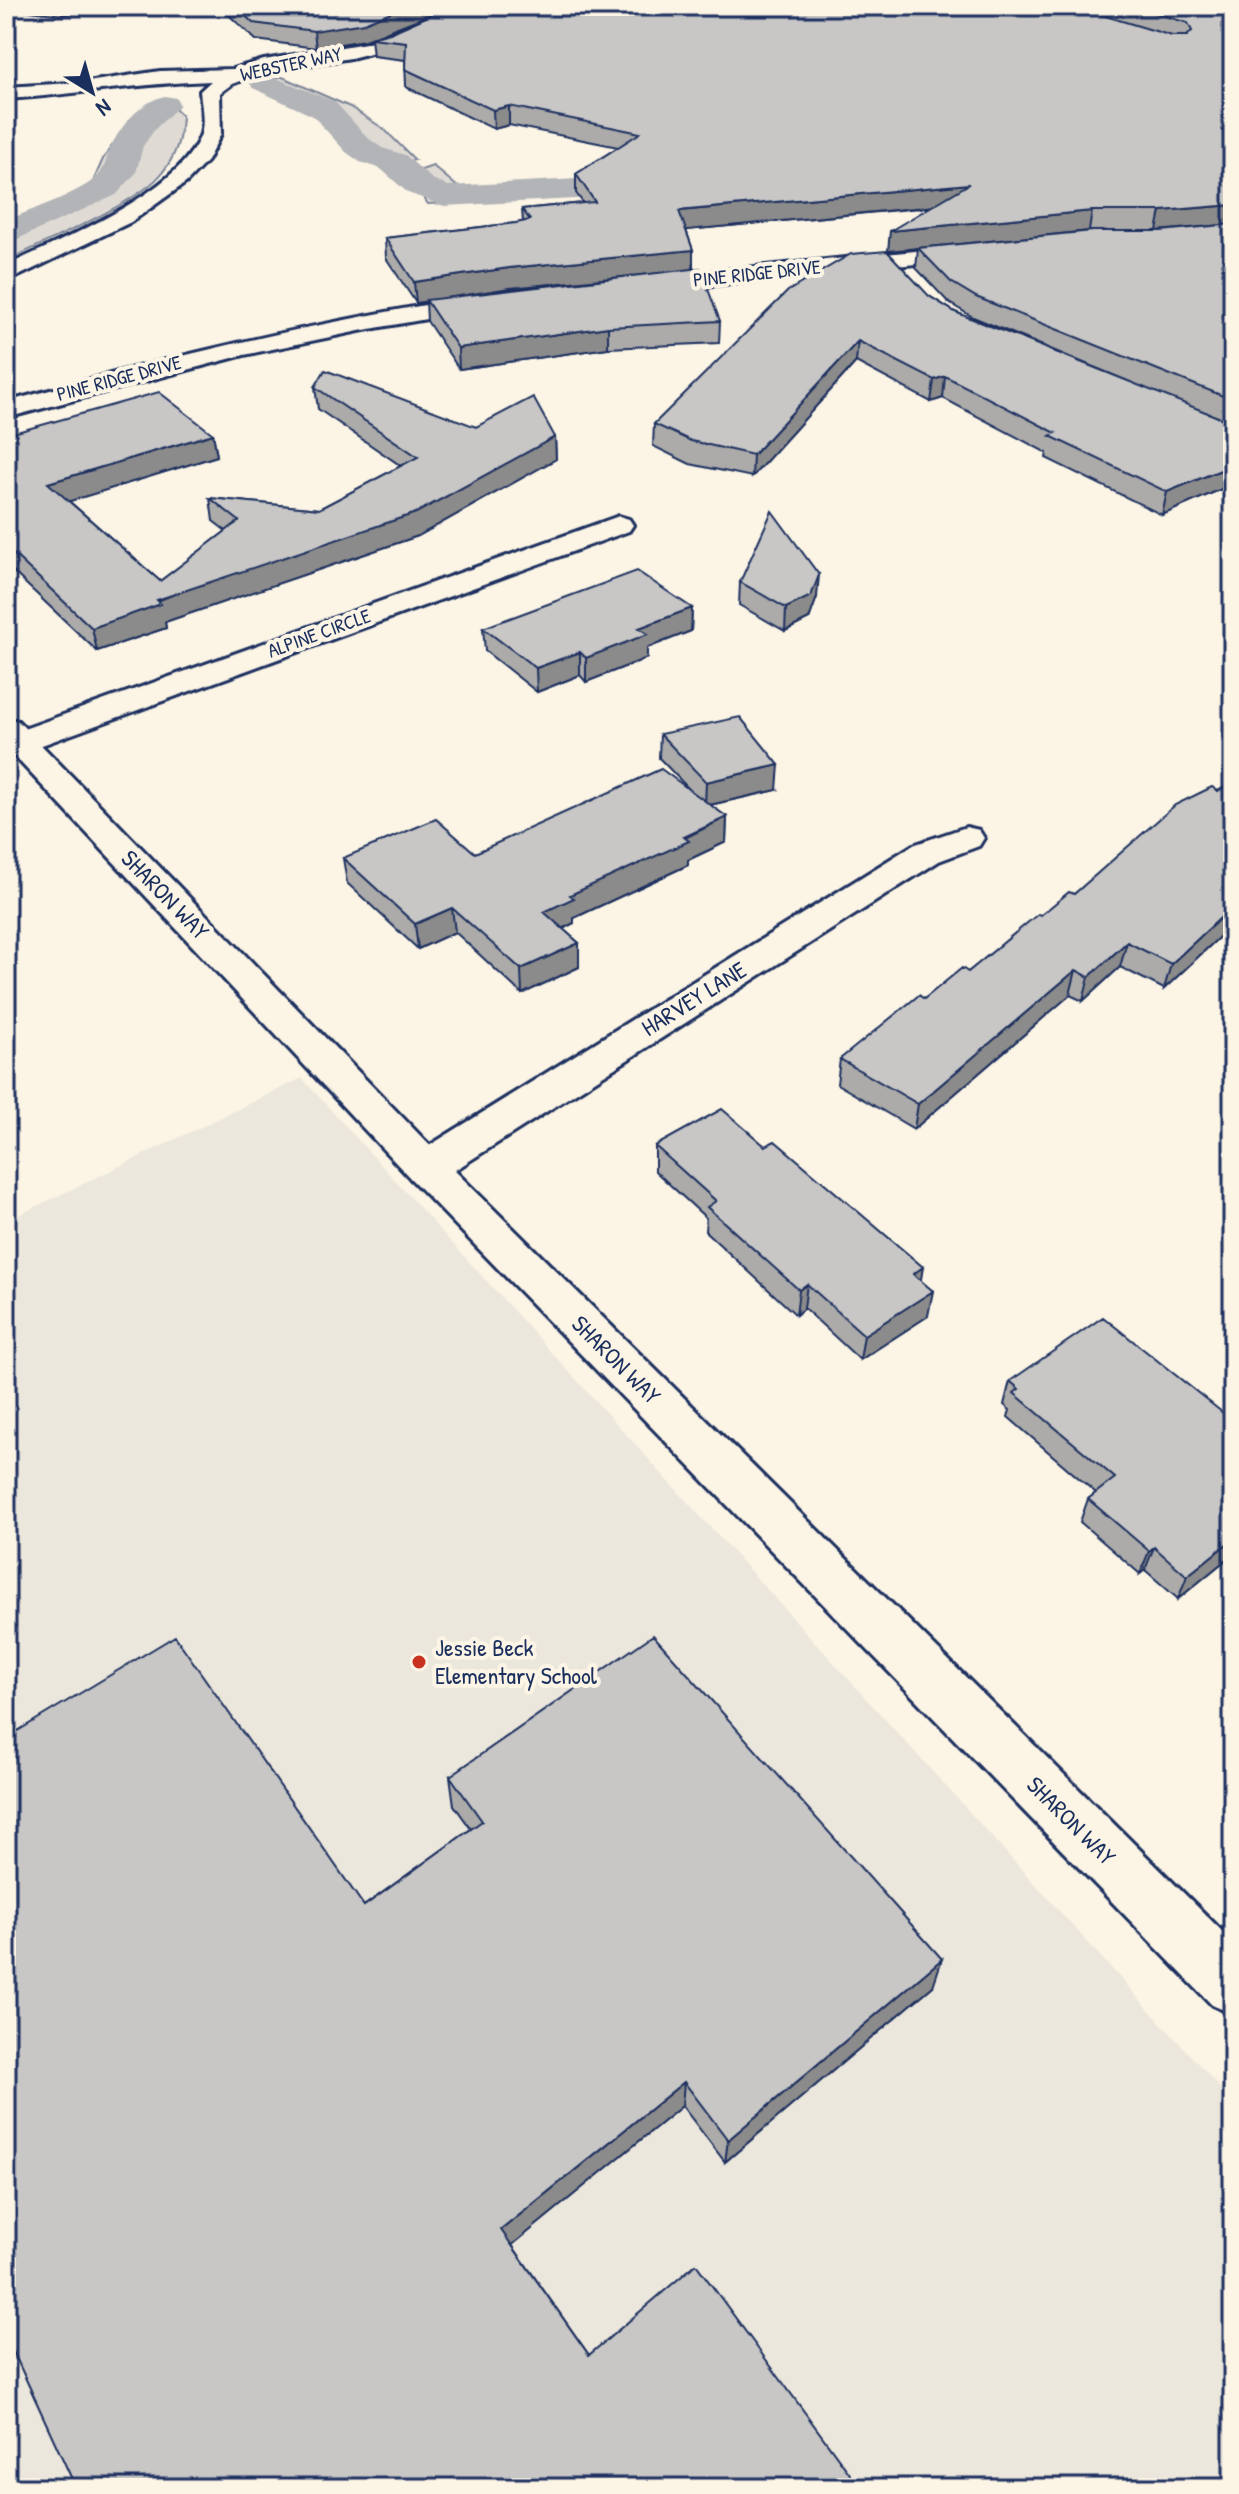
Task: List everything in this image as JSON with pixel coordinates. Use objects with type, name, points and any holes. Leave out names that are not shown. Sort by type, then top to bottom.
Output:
[{"type":"street","name":"WEBSTER WAY","points":[[6,275],[148,202],[176,183],[195,164],[212,132],[210,91],[234,75],[371,48],[474,6]]},
{"type":"street","points":[[421,10],[441,19]]},
{"type":"street","points":[[6,93],[87,88],[160,77],[234,75]]},
{"type":"street","name":"PINE RIDGE DRIVE","points":[[616,288],[900,269],[998,249]]},
{"type":"street","name":"PINE RIDGE DRIVE","points":[[6,410],[227,349],[323,328],[510,298]]},
{"type":"street","name":"ALPINE CIRCLE","points":[[13,735],[619,525]]},
{"type":"street","name":"SHARON WAY","points":[[13,735],[426,1168],[1233,1984]]},
{"type":"street","name":"HARVEY LANE","points":[[426,1168],[926,853],[966,838]]},
{"type":"shaded area","points":[[280,76],[350,107],[384,129],[415,160],[381,168],[321,113],[254,87]]},
{"type":"shaded area","points":[[166,100],[182,116],[177,146],[162,173],[113,209],[6,261],[6,229],[92,184],[103,159],[129,121]]},
{"type":"shaded area","points":[[1233,140],[629,194],[428,204],[407,175],[433,166],[459,188],[857,171]]},
{"type":"shaded area","name":"Jessie Beck Elementary School","points":[[302,1078],[1233,2102],[1233,2488],[6,2488],[6,1221]]},
{"type":"building","points":[[235,6],[406,6],[364,23],[314,31],[253,23]]},
{"type":"building","points":[[451,6],[1072,6],[1172,36],[1187,36],[1192,31],[1188,23],[1132,6],[1233,6],[1233,205],[1161,211],[1092,211],[890,231],[969,184],[679,211],[693,250],[509,268],[414,282],[385,238],[516,223],[530,220],[522,209],[595,202],[576,174],[640,133],[509,106],[493,110],[405,69],[406,42],[371,38],[390,33]]},
{"type":"building","points":[[1233,224],[1233,400],[976,297],[951,282],[918,248],[1093,231],[1161,231]]},
{"type":"building","points":[[887,251],[929,296],[955,312],[1233,423],[1233,465],[1167,492],[1050,436],[1056,433],[945,376],[934,380],[858,341],[753,455],[691,441],[654,424],[788,291],[851,254]]},
{"type":"building","points":[[700,268],[720,321],[608,327],[458,348],[426,300]]},
{"type":"building","points":[[325,370],[476,427],[533,397],[555,437],[416,513],[157,600],[161,604],[92,628],[6,547],[6,435],[159,392],[213,434],[48,483],[160,581],[239,521],[210,498],[319,509],[418,457],[315,387]]},
{"type":"building","points":[[772,511],[819,575],[811,596],[786,608],[740,582]]},
{"type":"building","points":[[637,571],[692,608],[639,628],[648,634],[586,658],[580,652],[536,668],[483,628]]},
{"type":"building","points":[[740,717],[779,765],[706,782],[660,734]]},
{"type":"building","points":[[661,769],[727,817],[684,837],[689,841],[570,895],[574,898],[544,912],[579,943],[521,969],[452,908],[415,924],[343,858],[436,819],[475,853]]},
{"type":"building","points":[[1233,783],[1233,906],[1171,964],[1127,942],[1089,977],[1076,970],[918,1104],[840,1059],[919,995],[924,999],[962,968],[968,972],[1038,914],[1041,915],[1069,892],[1074,894],[1175,805],[1212,787],[1218,791]]},
{"type":"building","points":[[722,1109],[765,1146],[775,1141],[923,1267],[913,1274],[933,1291],[864,1335],[807,1284],[799,1290],[707,1207],[716,1201],[655,1146]]},
{"type":"building","points":[[1103,1317],[1233,1421],[1233,1539],[1187,1576],[1154,1547],[1149,1551],[1088,1499],[1115,1478],[1014,1393],[1019,1389],[1010,1381]]},
{"type":"building","points":[[653,1635],[942,1959],[728,2140],[684,2082],[501,2230],[589,2355],[696,2264],[852,2477],[841,2488],[76,2488],[6,2336],[6,1738],[175,1636],[364,1906],[482,1821],[450,1776]]},
{"type":"waterway","points":[[264,82],[324,109],[357,145],[371,155],[393,162],[420,186],[444,196],[670,184]]},
{"type":"waterway","points":[[6,234],[104,188],[120,173],[127,146],[144,122],[165,105]]},
{"type":"place","name":"Jessie Beck Elementary School","points":[[419,1662]]}]
